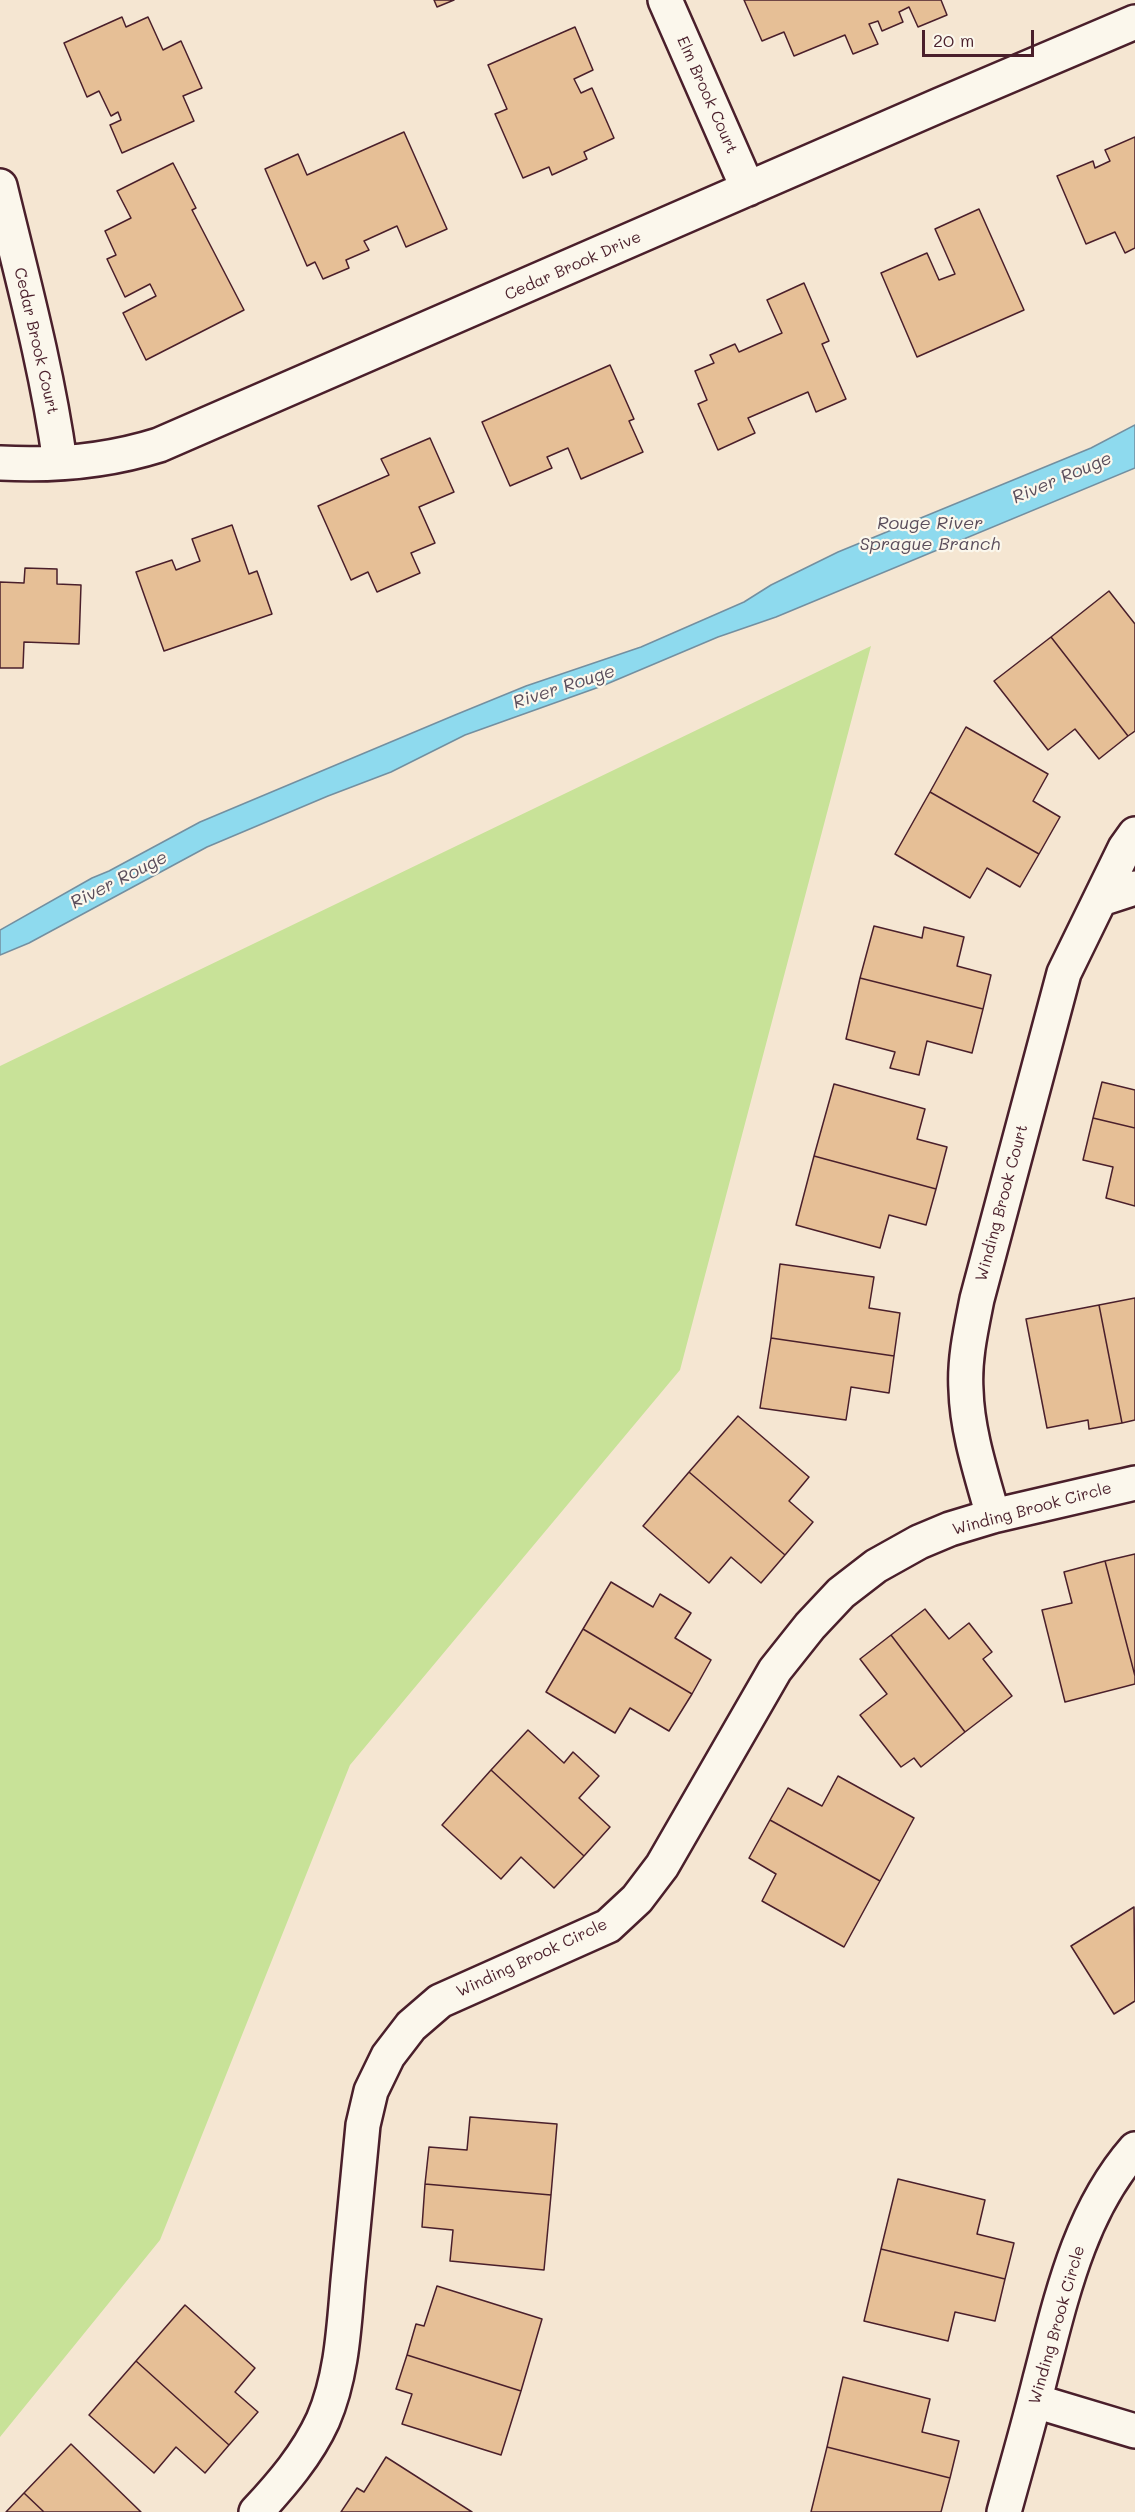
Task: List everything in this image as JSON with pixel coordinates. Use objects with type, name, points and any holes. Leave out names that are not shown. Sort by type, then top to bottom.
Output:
[{"type":"street","name":"Elm Brook Court","points":[[665,0],[748,189]]},
{"type":"street","name":"Cedar Brook Drive","points":[[0,463],[60,462],[125,456],[180,437],[1135,22]]},
{"type":"street","name":"Cedar Brook Court","points":[[0,186],[42,356],[60,462]]},
{"type":"street","name":"Winding Brook Court","points":[[993,1516],[970,1423],[966,1390],[969,1341],[986,1261],[1064,973],[1125,848],[1135,834]]},
{"type":"street","points":[[1101,899],[1135,888]]},
{"type":"street","name":"Winding Brook Circle","points":[[256,2512],[303,2455],[322,2420],[332,2394],[341,2355],[363,2125],[371,2091],[388,2056],[411,2026],[440,2001],[608,1926],[637,1899],[662,1866],[775,1670],[810,1626],[841,1593],[876,1566],[919,1542],[950,1529],[993,1516],[1135,1482]]},
{"type":"street","name":"Winding Brook Circle","points":[[1004,2512],[1074,2258],[1099,2202],[1125,2160],[1135,2149]]},
{"type":"street","points":[[1035,2401],[1135,2431]]},
{"type":"green space","points":[[871,646],[680,1370],[350,1765],[160,2240],[0,2437],[0,1066]]},
{"type":"water","name":"Rouge River Sprague Branch","points":[[1135,425],[1135,468],[776,617],[718,637],[602,686],[465,735],[391,772],[207,847],[29,943],[0,955],[0,930],[92,878],[200,822],[526,686],[641,647],[744,602],[771,585],[838,552],[1091,448]]},
{"type":"building","points":[[434,0],[454,0],[437,7]]},
{"type":"building","points":[[744,0],[941,0],[947,15],[918,27],[909,7],[899,12],[903,22],[882,31],[878,21],[869,24],[878,44],[853,54],[845,35],[794,56],[784,32],[762,41]]},
{"type":"building","points":[[122,17],[126,27],[148,17],[163,50],[181,41],[202,88],[183,96],[194,121],[122,153],[110,125],[121,120],[118,112],[111,116],[99,91],[87,97],[64,43]]},
{"type":"building","points":[[575,27],[593,70],[574,79],[581,93],[592,88],[614,138],[584,152],[587,159],[552,175],[549,167],[523,178],[495,114],[507,109],[488,65]]},
{"type":"building","points":[[404,132],[447,229],[406,247],[397,226],[364,241],[369,250],[346,260],[349,268],[323,279],[315,262],[307,266],[265,169],[298,154],[307,175]]},
{"type":"building","points":[[1135,137],[1135,248],[1125,253],[1115,232],[1086,244],[1057,176],[1093,161],[1095,168],[1110,161],[1105,150]]},
{"type":"building","points":[[173,163],[196,208],[192,210],[244,310],[146,360],[123,313],[156,296],[150,284],[125,297],[107,259],[116,255],[105,231],[131,218],[117,191]]},
{"type":"building","points":[[979,209],[1024,310],[917,357],[881,273],[927,253],[939,280],[955,274],[935,229]]},
{"type":"building","points":[[804,283],[829,341],[822,344],[846,399],[816,412],[808,392],[748,418],[755,433],[718,450],[698,404],[707,400],[695,371],[714,363],[710,355],[735,344],[739,352],[782,333],[767,300]]},
{"type":"building","points":[[610,365],[634,419],[629,421],[643,452],[581,479],[568,448],[547,457],[552,468],[510,486],[482,422]]},
{"type":"building","points":[[430,438],[454,492],[419,507],[435,543],[411,553],[420,573],[377,592],[368,572],[351,580],[318,506],[389,475],[381,459]]},
{"type":"building","points":[[232,525],[249,574],[257,571],[272,614],[164,651],[136,572],[172,560],[176,570],[200,561],[192,539]]},
{"type":"building","points":[[25,568],[57,569],[57,584],[81,585],[79,644],[24,642],[23,668],[0,668],[0,582],[24,583]]},
{"type":"building","points":[[1109,591],[1135,624],[1135,731],[1128,736],[1051,637]]},
{"type":"building","points":[[1051,637],[1128,736],[1099,759],[1075,729],[1048,750],[994,681]]},
{"type":"building","points":[[966,727],[1048,774],[1033,801],[1060,817],[1039,854],[930,792]]},
{"type":"building","points":[[930,792],[1039,854],[1020,887],[987,868],[970,898],[895,854]]},
{"type":"building","points":[[874,926],[922,938],[924,927],[964,937],[957,966],[991,975],[983,1009],[860,978]]},
{"type":"building","points":[[860,978],[983,1009],[972,1053],[927,1041],[919,1075],[890,1068],[895,1052],[846,1039]]},
{"type":"building","points":[[1102,1082],[1135,1090],[1135,1128],[1093,1118]]},
{"type":"building","points":[[834,1084],[925,1109],[917,1139],[947,1147],[936,1189],[814,1156]]},
{"type":"building","points":[[1093,1118],[1135,1128],[1135,1206],[1106,1198],[1113,1167],[1083,1160]]},
{"type":"building","points":[[814,1156],[936,1189],[926,1225],[889,1215],[880,1248],[796,1225]]},
{"type":"building","points":[[780,1264],[874,1277],[869,1308],[900,1313],[894,1356],[771,1338]]},
{"type":"building","points":[[1135,1298],[1135,1420],[1122,1423],[1099,1305]]},
{"type":"building","points":[[1099,1305],[1122,1423],[1089,1429],[1088,1420],[1047,1428],[1026,1319]]},
{"type":"building","points":[[771,1338],[894,1356],[889,1393],[851,1387],[846,1420],[760,1408]]},
{"type":"building","points":[[738,1416],[809,1477],[789,1501],[813,1522],[785,1555],[689,1472]]},
{"type":"building","points":[[689,1472],[785,1555],[761,1583],[731,1557],[709,1583],[643,1526]]},
{"type":"building","points":[[1135,1554],[1135,1676],[1105,1561]]},
{"type":"building","points":[[1105,1561],[1135,1676],[1135,1684],[1065,1702],[1042,1610],[1072,1603],[1064,1572]]},
{"type":"building","points":[[611,1582],[653,1607],[660,1594],[691,1613],[675,1638],[711,1660],[692,1694],[583,1629]]},
{"type":"building","points":[[925,1609],[949,1639],[969,1623],[992,1652],[983,1659],[1012,1696],[965,1732],[891,1635]]},
{"type":"building","points":[[583,1629],[692,1694],[669,1731],[630,1708],[615,1733],[546,1692]]},
{"type":"building","points":[[891,1635],[965,1732],[921,1767],[914,1758],[901,1767],[860,1715],[887,1694],[860,1659]]},
{"type":"building","points":[[528,1730],[564,1763],[573,1752],[599,1776],[579,1798],[610,1827],[584,1856],[491,1770]]},
{"type":"building","points":[[491,1770],[584,1856],[554,1888],[521,1857],[501,1879],[442,1825]]},
{"type":"building","points":[[838,1776],[914,1818],[880,1881],[770,1820],[788,1788],[822,1806]]},
{"type":"building","points":[[770,1820],[880,1881],[844,1947],[762,1901],[776,1874],[749,1858]]},
{"type":"building","points":[[1134,1907],[1135,2001],[1114,2014],[1071,1946]]},
{"type":"building","points":[[470,2117],[557,2124],[551,2195],[425,2184],[429,2147],[467,2150]]},
{"type":"building","points":[[898,2179],[985,2200],[977,2234],[1014,2243],[1005,2279],[881,2249]]},
{"type":"building","points":[[425,2184],[551,2195],[544,2270],[450,2261],[453,2230],[422,2227]]},
{"type":"building","points":[[881,2249],[1005,2279],[995,2321],[955,2312],[948,2341],[864,2321]]},
{"type":"building","points":[[437,2286],[542,2319],[521,2391],[407,2355],[416,2324],[424,2326]]},
{"type":"building","points":[[185,2305],[255,2368],[235,2392],[258,2412],[229,2445],[136,2361]]},
{"type":"building","points":[[407,2355],[521,2391],[501,2455],[402,2424],[412,2394],[396,2389]]},
{"type":"building","points":[[136,2361],[229,2445],[205,2473],[176,2447],[154,2473],[89,2415]]},
{"type":"building","points":[[843,2377],[930,2399],[922,2432],[959,2441],[950,2478],[827,2447]]},
{"type":"building","points":[[71,2444],[141,2512],[44,2512],[24,2493]]},
{"type":"building","points":[[827,2447],[950,2478],[941,2512],[811,2512]]},
{"type":"building","points":[[386,2457],[472,2512],[341,2512],[357,2488],[364,2492]]},
{"type":"building","points":[[24,2493],[44,2512],[6,2512]]},
{"type":"water label","name":"River Rouge","points":[[1062,478]]},
{"type":"water label","name":"River Rouge","points":[[564,687]]},
{"type":"water label","name":"River Rouge","points":[[119,880]]}]
